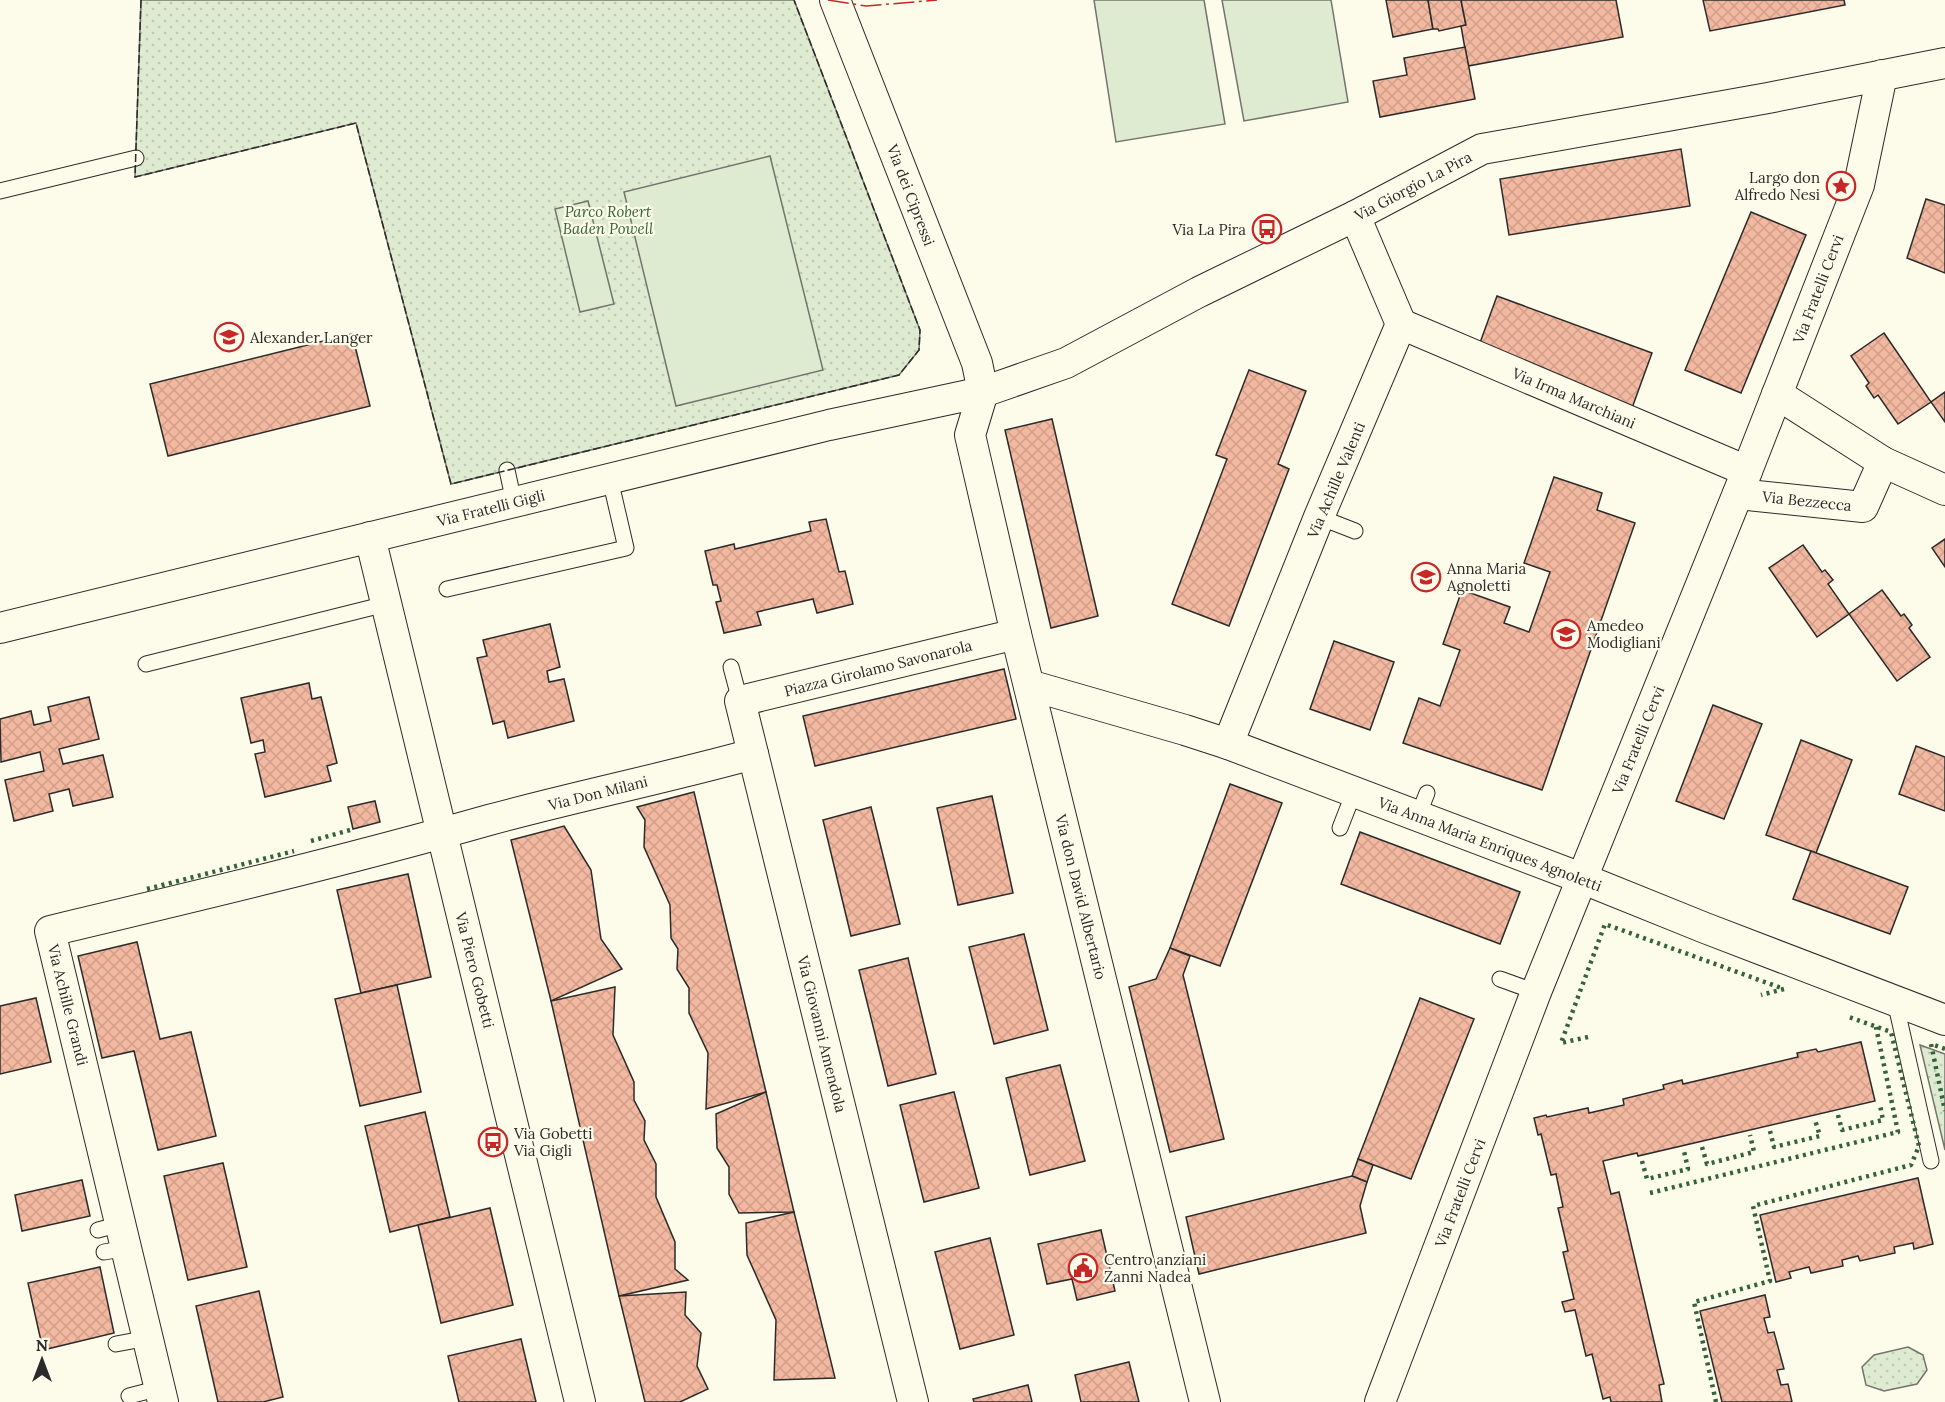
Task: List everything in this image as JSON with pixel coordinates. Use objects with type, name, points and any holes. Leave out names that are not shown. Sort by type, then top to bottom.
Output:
[{"type":"street","name":"Via dei Cipressi","points":[[835,0],[977,363],[983,392]]},
{"type":"street","name":"Via Giorgio La Pira","points":[[983,392],[1066,363],[1199,292],[1355,216],[1482,149],[1768,98],[1945,63]]},
{"type":"street","name":"Via Fratelli Cervi","points":[[1380,1402],[1536,992],[1742,483],[1859,185],[1882,75]]},
{"type":"street","points":[[1355,216],[1401,324]]},
{"type":"street","name":"Via Irma Marchiani","points":[[1401,324],[1742,483]]},
{"type":"street","name":"Via Achille Valenti","points":[[1228,744],[1401,324]]},
{"type":"street","name":"Via Fratelli Gigli","points":[[0,628],[829,425],[983,392]]},
{"type":"street","name":"Via don David Albertario","points":[[983,392],[970,435],[1016,634],[1205,1402]]},
{"type":"street","points":[[1777,394],[1883,462],[1945,489]]},
{"type":"street","name":"Via Bezzecca","points":[[1742,483],[1863,507],[1883,462]]},
{"type":"street","name":"Via Piero Gobetti","points":[[370,537],[580,1402]]},
{"type":"street","name":"Piazza Girolamo Savonarola","points":[[740,701],[1016,634]]},
{"type":"street","name":"Via Anna Maria Enriques Agnoletti","points":[[1029,685],[1228,744],[1354,792],[1422,805],[1581,878],[1945,1020]]},
{"type":"street","name":"Via Giovanni Amendola","points":[[740,701],[913,1402]]},
{"type":"street","name":"Via Don Milani","points":[[442,834],[489,820],[753,754]]},
{"type":"street","name":"Via Achille Grandi","points":[[162,1395],[148,1338],[112,1239],[50,931],[442,834]]},
{"type":"lane","points":[[0,191],[136,158]]},
{"type":"lane","points":[[507,470],[514,502]]},
{"type":"lane","points":[[447,589],[626,548],[610,479]]},
{"type":"lane","points":[[1320,517],[1355,531]]},
{"type":"lane","points":[[146,664],[386,604]]},
{"type":"lane","name":"Via Giovanni Amendola","points":[[731,667],[740,701]]},
{"type":"lane","points":[[1340,828],[1354,792]]},
{"type":"lane","points":[[1500,979],[1536,992]]},
{"type":"lane","points":[[1895,1001],[1931,1161]]},
{"type":"lane","points":[[116,1344],[148,1338]]},
{"type":"lane","points":[[129,1396],[162,1395]]},
{"type":"green space","name":"Parco Robert Baden Powell","points":[[141,0],[794,0],[920,330],[919,350],[899,375],[451,484],[356,123],[135,177]]},
{"type":"green space","points":[[1094,0],[1204,0],[1225,124],[1116,142]]},
{"type":"green space","points":[[1222,0],[1331,0],[1348,102],[1244,121]]},
{"type":"green space","points":[[770,156],[823,370],[676,406],[624,192]]},
{"type":"green space","points":[[588,201],[614,304],[580,312],[555,209]]},
{"type":"green space","points":[[1920,1045],[1945,1054],[1945,1150]]},
{"type":"green space","points":[[1908,1347],[1923,1355],[1927,1370],[1917,1384],[1884,1391],[1866,1385],[1862,1367],[1874,1355]]},
{"type":"building","points":[[1386,0],[1428,0],[1433,29],[1393,37]]},
{"type":"building","points":[[1428,0],[1461,0],[1466,25],[1439,31],[1433,29]]},
{"type":"building","points":[[1461,0],[1616,0],[1623,37],[1468,66],[1461,26],[1466,25]]},
{"type":"building","points":[[1703,0],[1844,0],[1845,5],[1710,31]]},
{"type":"building","points":[[1465,47],[1475,99],[1380,117],[1373,81],[1407,75],[1404,58]]},
{"type":"building","points":[[1681,149],[1690,206],[1509,235],[1500,179]]},
{"type":"building","points":[[1926,199],[1945,205],[1945,273],[1907,258]]},
{"type":"building","points":[[1751,212],[1806,235],[1741,393],[1685,370]]},
{"type":"building","points":[[1497,296],[1652,353],[1632,408],[1477,351]]},
{"type":"building","points":[[1884,333],[1931,402],[1898,424],[1878,395],[1874,398],[1866,386],[1869,383],[1851,356]]},
{"type":"building","points":[[352,334],[370,406],[168,456],[150,384]]},
{"type":"building","points":[[1249,370],[1306,391],[1278,464],[1289,469],[1229,626],[1172,604],[1227,459],[1216,455]]},
{"type":"building","points":[[1945,392],[1945,422],[1931,402]]},
{"type":"building","points":[[1052,419],[1098,616],[1051,628],[1005,430]]},
{"type":"building","points":[[1554,477],[1602,493],[1597,510],[1635,523],[1542,790],[1403,743],[1419,698],[1440,706],[1460,650],[1443,644],[1462,590],[1510,607],[1504,623],[1529,632],[1550,572],[1524,563]]},
{"type":"building","points":[[826,519],[839,572],[845,571],[853,604],[817,613],[813,599],[757,612],[761,625],[724,633],[716,602],[721,601],[717,585],[713,585],[705,551],[734,544],[735,549],[811,531],[809,522]]},
{"type":"building","points":[[1945,539],[1945,567],[1932,548]]},
{"type":"building","points":[[1803,545],[1822,572],[1825,570],[1833,580],[1828,584],[1849,614],[1817,637],[1769,568]]},
{"type":"building","points":[[1882,590],[1901,616],[1904,614],[1912,625],[1909,628],[1930,657],[1897,681],[1849,614]]},
{"type":"building","points":[[550,624],[560,667],[547,671],[549,682],[564,679],[574,721],[508,738],[504,721],[493,724],[477,658],[487,656],[483,640]]},
{"type":"building","points":[[1334,641],[1394,662],[1370,730],[1310,709]]},
{"type":"building","points":[[1004,669],[1016,719],[815,766],[803,716]]},
{"type":"building","points":[[309,683],[312,699],[321,697],[337,763],[327,766],[331,781],[265,797],[255,754],[265,752],[263,740],[251,743],[241,698]]},
{"type":"building","points":[[89,697],[99,739],[59,749],[63,764],[103,755],[113,797],[73,806],[69,789],[49,794],[53,811],[14,821],[5,780],[44,771],[40,752],[1,762],[0,719],[31,711],[34,725],[51,721],[48,707]]},
{"type":"building","points":[[1713,705],[1762,724],[1724,819],[1676,801]]},
{"type":"building","points":[[1801,740],[1852,760],[1816,853],[1766,835]]},
{"type":"building","points":[[1916,746],[1945,757],[1945,811],[1899,794]]},
{"type":"building","points":[[1230,784],[1282,803],[1220,966],[1170,948]]},
{"type":"building","points":[[694,792],[766,1092],[706,1109],[708,1053],[689,1013],[689,988],[677,969],[678,949],[671,938],[670,905],[644,847],[645,820],[637,807]]},
{"type":"building","points":[[992,796],[1013,893],[958,905],[937,808]]},
{"type":"building","points":[[375,801],[380,822],[353,829],[348,807]]},
{"type":"building","points":[[871,807],[900,924],[851,936],[823,820]]},
{"type":"building","points":[[564,826],[591,870],[601,939],[622,969],[551,1001],[511,840]]},
{"type":"building","points":[[1360,832],[1520,892],[1500,944],[1341,884]]},
{"type":"building","points":[[1811,851],[1908,887],[1890,934],[1793,899]]},
{"type":"building","points":[[408,874],[431,977],[361,993],[337,890]]},
{"type":"building","points":[[1024,934],[1048,1030],[994,1044],[969,947]]},
{"type":"building","points":[[137,942],[160,1039],[191,1032],[216,1136],[158,1150],[134,1051],[102,1058],[78,956]]},
{"type":"building","points":[[1170,948],[1190,956],[1183,975],[1224,1139],[1170,1152],[1129,987],[1156,979]]},
{"type":"building","points":[[908,958],[936,1074],[888,1086],[859,970]]},
{"type":"building","points":[[397,985],[421,1092],[360,1106],[335,999]]},
{"type":"building","points":[[615,987],[613,1035],[634,1082],[634,1100],[645,1121],[644,1140],[656,1164],[656,1197],[675,1242],[675,1269],[688,1280],[619,1296],[551,1001]]},
{"type":"building","points":[[36,998],[51,1062],[0,1074],[0,1006]]},
{"type":"building","points":[[1420,998],[1474,1019],[1411,1179],[1358,1159]]},
{"type":"building","points":[[1861,1042],[1875,1101],[1638,1156],[1637,1153],[1603,1161],[1611,1194],[1619,1192],[1664,1384],[1659,1385],[1662,1402],[1611,1402],[1610,1397],[1603,1399],[1592,1354],[1586,1356],[1575,1310],[1565,1312],[1562,1302],[1574,1299],[1563,1252],[1568,1251],[1558,1208],[1563,1207],[1556,1174],[1551,1175],[1541,1134],[1538,1135],[1534,1118],[1588,1108],[1589,1113],[1624,1105],[1623,1099],[1664,1089],[1663,1085],[1682,1080],[1683,1084],[1798,1057],[1797,1053],[1816,1049],[1818,1052]]},
{"type":"building","points":[[1060,1065],[1085,1161],[1030,1175],[1006,1078]]},
{"type":"building","points":[[766,1092],[794,1212],[739,1213],[729,1194],[729,1167],[717,1148],[716,1114]]},
{"type":"building","points":[[954,1092],[979,1188],[924,1202],[900,1105]]},
{"type":"building","points":[[425,1112],[450,1217],[390,1232],[365,1126]]},
{"type":"building","points":[[1358,1159],[1373,1165],[1367,1182],[1352,1176]]},
{"type":"building","points":[[223,1163],[247,1267],[188,1280],[164,1176]]},
{"type":"building","points":[[1352,1176],[1367,1182],[1360,1206],[1366,1233],[1199,1274],[1186,1217]]},
{"type":"building","points":[[1918,1178],[1933,1244],[1914,1249],[1913,1243],[1894,1247],[1895,1253],[1860,1261],[1858,1256],[1842,1260],[1843,1266],[1811,1273],[1809,1267],[1789,1272],[1791,1278],[1776,1282],[1760,1215]]},
{"type":"building","points":[[82,1180],[90,1216],[22,1231],[15,1195]]},
{"type":"building","points":[[490,1208],[513,1305],[441,1323],[418,1225]]},
{"type":"building","points":[[794,1212],[835,1378],[774,1380],[776,1320],[747,1255],[746,1223]]},
{"type":"building","points":[[1101,1230],[1115,1291],[1077,1300],[1072,1279],[1047,1284],[1038,1244]]},
{"type":"building","points":[[990,1238],[1014,1335],[960,1349],[935,1252]]},
{"type":"building","points":[[100,1267],[114,1333],[43,1350],[28,1283]]},
{"type":"building","points":[[259,1291],[283,1397],[263,1402],[218,1402],[196,1306]]},
{"type":"building","points":[[686,1292],[685,1315],[701,1333],[697,1366],[708,1389],[680,1402],[645,1402],[619,1296]]},
{"type":"building","points":[[1765,1295],[1770,1317],[1764,1318],[1768,1333],[1774,1332],[1784,1369],[1777,1370],[1781,1385],[1788,1384],[1792,1402],[1722,1402],[1700,1311]]},
{"type":"building","points":[[521,1339],[536,1402],[459,1402],[448,1356]]},
{"type":"building","points":[[1129,1362],[1139,1402],[1081,1402],[1075,1375]]},
{"type":"building","points":[[1028,1385],[1032,1402],[974,1402],[973,1399]]},
{"type":"hedge","points":[[311,841],[350,830]]},
{"type":"hedge","points":[[147,889],[294,851]]},
{"type":"hedge","points":[[1588,1037],[1561,1043],[1605,924],[1784,989],[1761,995]]},
{"type":"hedge","points":[[1716,1402],[1694,1302],[1770,1281],[1753,1206],[1911,1165],[1919,1146],[1891,1032],[1849,1017]]},
{"type":"hedge","points":[[1650,1193],[1898,1132],[1876,1027]]},
{"type":"hedge","points":[[1945,1049],[1931,1044],[1945,1111]]},
{"type":"hedge","points":[[1838,1115],[1842,1130],[1883,1120],[1880,1105]]},
{"type":"hedge","points":[[1770,1131],[1774,1147],[1820,1136],[1815,1120]]},
{"type":"hedge","points":[[1702,1147],[1707,1164],[1754,1152],[1750,1135]]},
{"type":"hedge","points":[[1642,1161],[1647,1179],[1688,1169],[1684,1151]]},
{"type":"fence","points":[[141,0],[135,177],[356,123],[451,484],[899,375],[919,350],[920,330],[794,0]]},
{"type":"power","points":[[828,0],[866,6],[937,0]]},
{"type":"place","name":"Largo don Alfredo Nesi","points":[[1841,186]]},
{"type":"place","name":"Via La Pira","points":[[1267,229]]},
{"type":"place","name":"Alexander Langer","points":[[229,337]]},
{"type":"place","name":"Anna Maria Agnoletti","points":[[1426,577]]},
{"type":"place","name":"Amedeo Modigliani","points":[[1566,634]]},
{"type":"place","name":"Via Gobetti Via Gigli","points":[[493,1142]]},
{"type":"place","name":"Centro anziani Zanni Nadea","points":[[1083,1268]]}]
